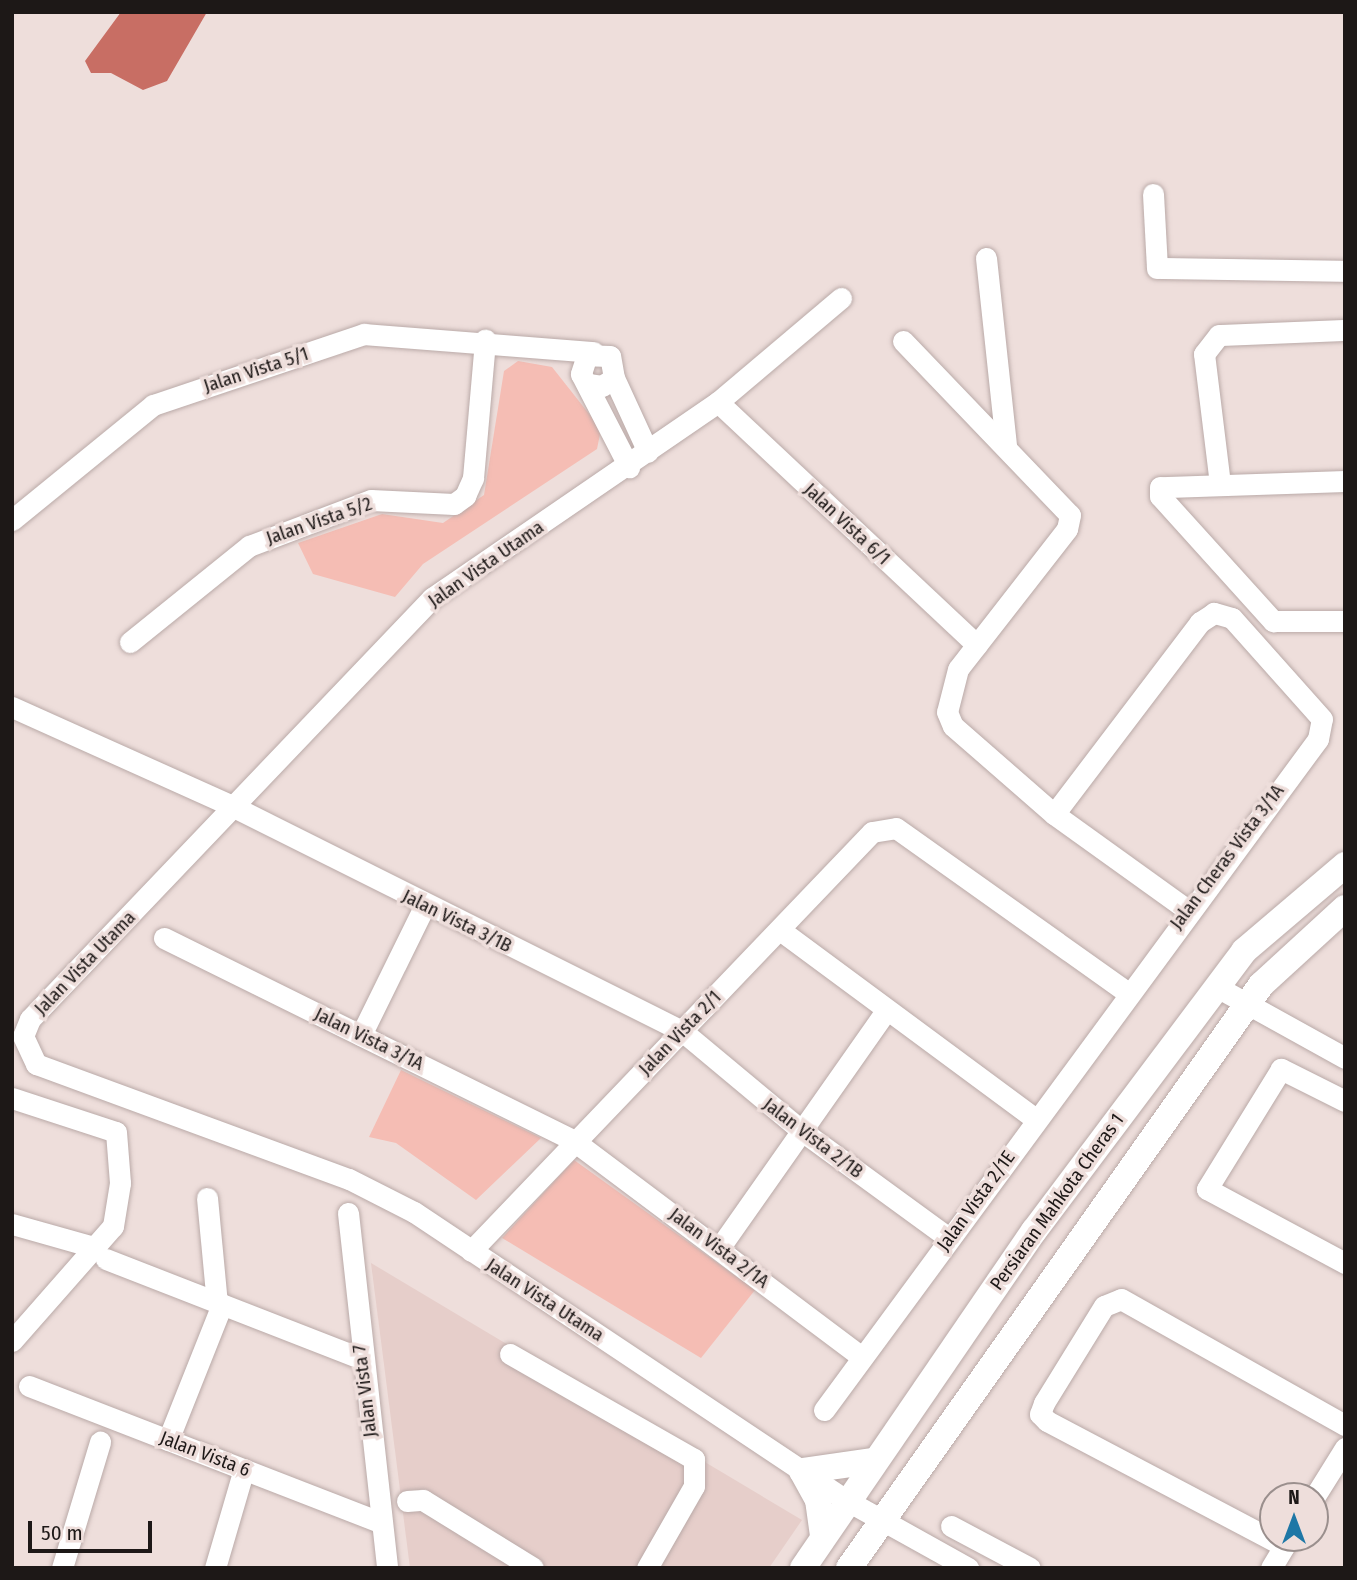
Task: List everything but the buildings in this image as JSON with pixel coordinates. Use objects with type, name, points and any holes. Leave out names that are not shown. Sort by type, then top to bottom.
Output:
[{"type":"main road","name":"Persiaran Mahkota Cheras 1","points":[[803,1568],[846,1500],[1034,1231],[1217,987],[1260,934],[1345,865]]},
{"type":"main road","name":"Persiaran Mahkota Cheras 1","points":[[849,1568],[1246,1006],[1290,952],[1345,908]]},
{"type":"main road","points":[[823,1536],[818,1500],[802,1471],[873,1461]]},
{"type":"street","points":[[1153,194],[1157,268],[1345,271]]},
{"type":"street","points":[[986,258],[1006,446]]},
{"type":"street","name":"Jalan Vista Utama","points":[[841,298],[718,402],[629,467],[432,598],[30,1019],[23,1036],[30,1058],[105,1092],[349,1179],[414,1212],[846,1500],[968,1568]]},
{"type":"street","points":[[1220,484],[1204,354],[1219,335],[1345,330]]},
{"type":"street","name":"Jalan Vista 5/1","points":[[12,520],[153,405],[364,334],[485,340],[593,352]]},
{"type":"street","name":"Jalan Vista 5/2","points":[[130,642],[248,547],[371,500],[454,504],[465,496],[473,478],[485,340]]},
{"type":"street","points":[[903,341],[1070,515],[1067,529],[977,645],[950,688],[953,726],[1054,814],[1186,909]]},
{"type":"street","points":[[540,345],[585,379],[603,386],[614,378]]},
{"type":"street","points":[[629,467],[585,379],[582,361],[593,352],[610,356],[614,378],[648,452]]},
{"type":"street","name":"Jalan Vista 6/1","points":[[718,402],[977,645]]},
{"type":"street","points":[[1345,481],[1160,486],[1160,496],[1273,621],[1345,621]]},
{"type":"street","name":"Jalan Cheras Vista 3/1A","points":[[1054,814],[1200,622],[1214,613],[1231,618],[1322,719],[1318,739],[1186,909],[1128,993]]},
{"type":"street","name":"Jalan Vista 3/1B","points":[[12,706],[234,807],[425,905],[682,1031]]},
{"type":"street","name":"Jalan Vista 2/1","points":[[471,1251],[872,832],[896,828],[1128,993]]},
{"type":"street","points":[[362,1035],[425,905]]},
{"type":"street","points":[[780,930],[886,1012],[1035,1119]]},
{"type":"street","name":"Jalan Vista 3/1A","points":[[164,939],[574,1141]]},
{"type":"street","points":[[1217,987],[1246,1006],[1345,1058]]},
{"type":"street","name":"Jalan Vista 2/1E","points":[[824,1410],[1128,993]]},
{"type":"street","points":[[720,1247],[886,1012]]},
{"type":"street","name":"Jalan Vista 2/1B","points":[[682,1031],[802,1131],[949,1238]]},
{"type":"street","points":[[1345,1101],[1281,1069],[1207,1189],[1345,1263]]},
{"type":"street","points":[[12,1098],[104,1127],[118,1138],[113,1226],[101,1253],[12,1341]]},
{"type":"street","name":"Jalan Vista 2/1A","points":[[574,1141],[720,1247],[862,1357]]},
{"type":"street","points":[[168,1440],[220,1304],[206,1198]]},
{"type":"street","name":"Jalan Vista 7","points":[[348,1213],[360,1357],[387,1568]]},
{"type":"street","points":[[12,1224],[101,1253],[220,1304],[360,1357]]},
{"type":"street","points":[[1259,1527],[1040,1414],[1111,1301],[1121,1299],[1345,1425]]},
{"type":"street","points":[[510,1354],[694,1460],[694,1486],[647,1568]]},
{"type":"street","name":"Jalan Vista 6","points":[[29,1386],[380,1522]]},
{"type":"street","points":[[62,1568],[100,1442]]},
{"type":"street","points":[[1324,1482],[1345,1448]]},
{"type":"street","points":[[215,1568],[244,1469]]},
{"type":"street","points":[[407,1501],[423,1500],[533,1568]]},
{"type":"street","points":[[951,1527],[1030,1568]]},
{"type":"street","points":[[1271,1568],[1281,1552]]},
{"type":"shaded area","points":[[121,12],[207,12],[167,81],[143,90],[111,73],[91,73],[85,61]]},
{"type":"shaded area","points":[[518,361],[552,367],[601,429],[597,449],[423,564],[395,597],[313,574],[298,543],[382,514],[443,523],[484,495],[504,371]]},
{"type":"shaded area","points":[[401,1070],[541,1138],[476,1200],[396,1143],[369,1137]]},
{"type":"shaded area","points":[[574,1160],[755,1290],[701,1358],[502,1238]]},
{"type":"shaded area","points":[[371,1263],[802,1520],[769,1568],[410,1568]]}]
